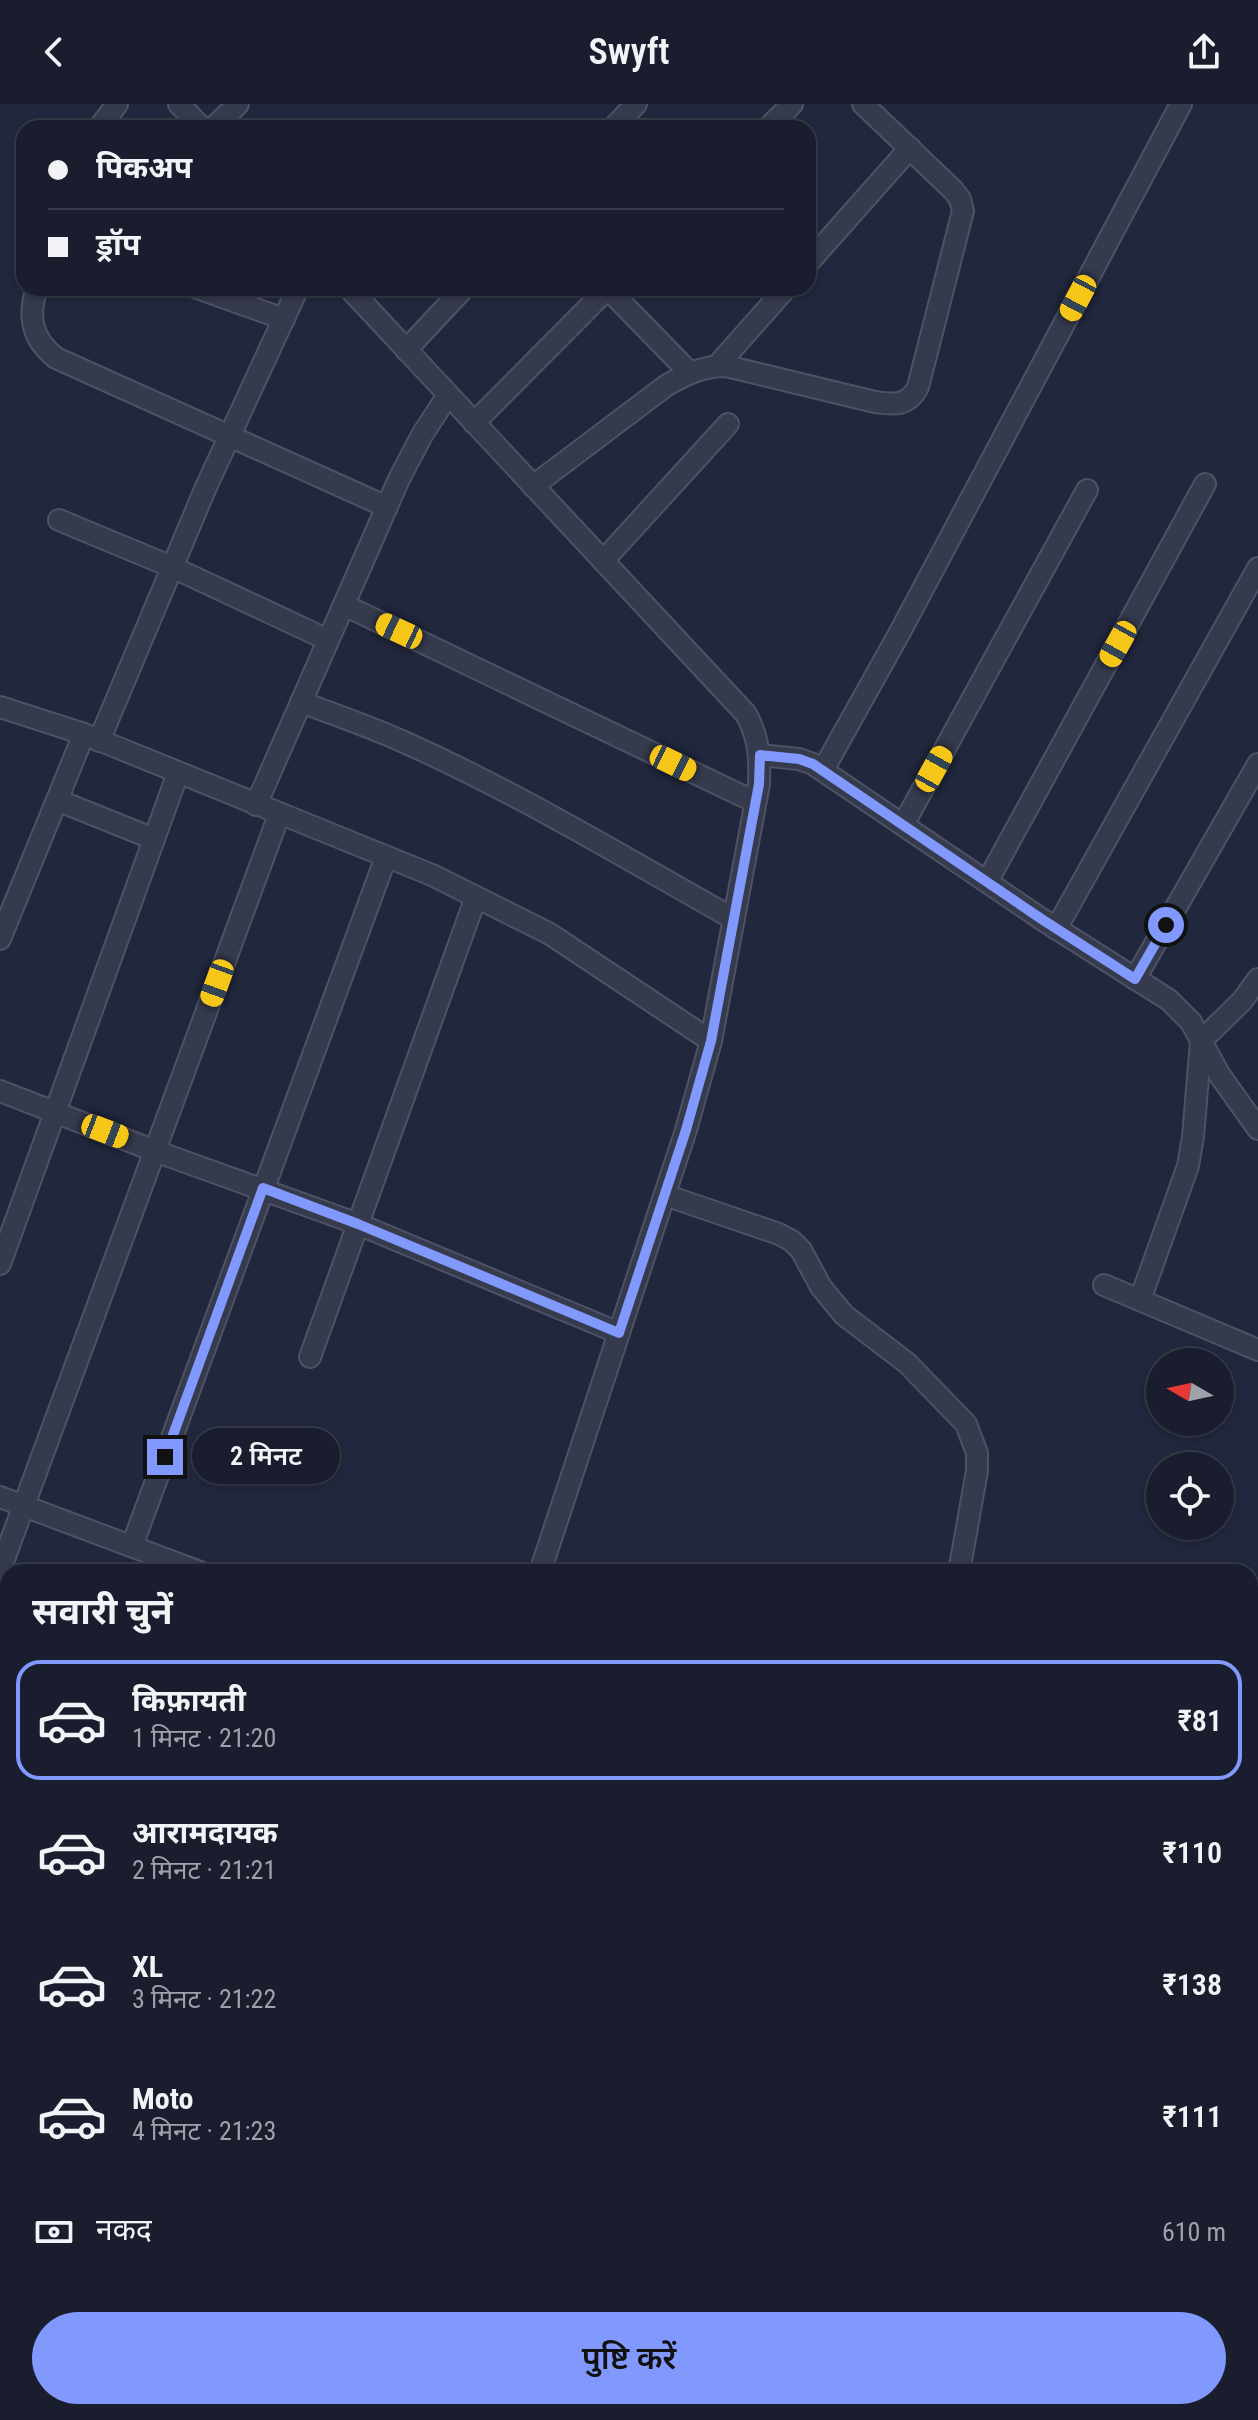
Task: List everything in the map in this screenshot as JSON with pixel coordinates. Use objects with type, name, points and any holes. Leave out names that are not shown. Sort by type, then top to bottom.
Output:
[{"type":"street","points":[[179,104],[194,120]]},
{"type":"street","points":[[221,120],[238,104]]},
{"type":"street","points":[[621,120],[636,104]]},
{"type":"street","points":[[776,120],[792,104]]},
{"type":"street","points":[[533,486],[667,385],[690,373],[717,366],[742,369],[894,405],[906,403],[914,395],[963,211],[960,199],[953,190],[863,104]]},
{"type":"street","points":[[823,770],[900,632],[1181,104]]},
{"type":"street","points":[[816,254],[910,148]]},
{"type":"street","points":[[35,296],[32,328],[38,340],[56,358],[387,507]]},
{"type":"street","points":[[219,296],[284,319]]},
{"type":"street","points":[[0,939],[57,800],[92,737],[294,296]]},
{"type":"street","points":[[356,296],[746,714],[755,731],[760,755],[755,802],[711,1041],[686,1130],[543,1564]]},
{"type":"street","points":[[406,350],[457,296]]},
{"type":"street","points":[[474,423],[600,296]]},
{"type":"street","points":[[616,296],[690,373]]},
{"type":"street","points":[[717,366],[779,296]]},
{"type":"street","points":[[256,805],[411,454],[448,395]]},
{"type":"street","points":[[603,561],[728,424]]},
{"type":"street","points":[[987,882],[1205,484]]},
{"type":"street","points":[[903,825],[1087,490]]},
{"type":"street","points":[[59,520],[172,567],[328,640]]},
{"type":"street","points":[[1056,929],[1258,568]]},
{"type":"street","points":[[344,605],[755,802]]},
{"type":"street","points":[[301,702],[438,757],[577,830],[734,919]]},
{"type":"street","points":[[0,707],[92,737],[432,875],[569,946],[711,1041]]},
{"type":"street","points":[[760,755],[799,759],[823,770],[1181,1011],[1219,1074],[1258,1129]]},
{"type":"street","points":[[1135,979],[1258,764]]},
{"type":"street","points":[[0,1264],[178,773]]},
{"type":"street","points":[[57,800],[154,839]]},
{"type":"street","points":[[2,1564],[279,815]]},
{"type":"street","points":[[132,1546],[386,857]]},
{"type":"street","points":[[310,1357],[476,897]]},
{"type":"street","points":[[1140,1300],[1188,1166],[1201,1041],[1242,1001],[1258,979]]},
{"type":"street","points":[[0,1091],[358,1224],[619,1333]]},
{"type":"street","points":[[665,1195],[792,1241],[801,1250],[833,1304],[907,1363],[966,1424],[977,1453],[977,1471],[960,1564]]},
{"type":"street","points":[[1104,1285],[1258,1350]]},
{"type":"street","points":[[0,1497],[179,1564]]},
{"type":"route","points":[[165,1457],[263,1188],[358,1224],[619,1333],[686,1130],[711,1041],[759,784],[760,755],[799,759],[813,764],[1135,979],[1166,925]]}]
